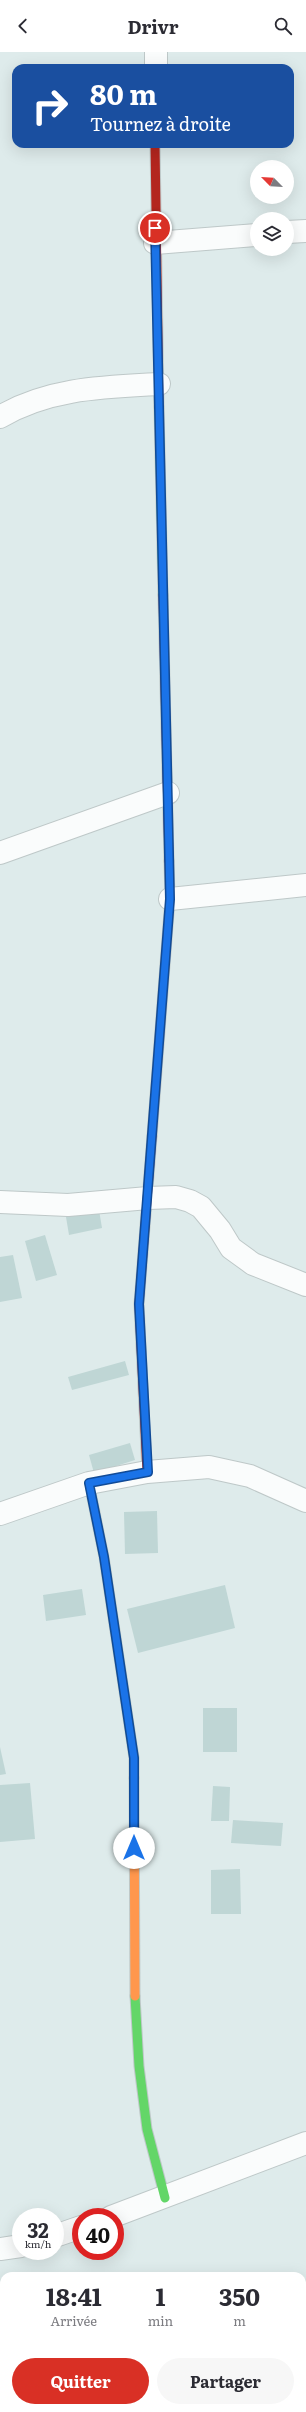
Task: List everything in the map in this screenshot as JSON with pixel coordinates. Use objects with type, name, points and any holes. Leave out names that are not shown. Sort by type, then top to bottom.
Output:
[{"type":"street","points":[[156,52],[156,64]]},
{"type":"street","points":[[148,1472],[139,1304],[142,1237],[148,1198],[170,899],[155,243],[156,148]]},
{"type":"street","points":[[294,232],[306,231]]},
{"type":"street","points":[[155,243],[250,236]]},
{"type":"street","points":[[0,417],[45,396],[82,389],[159,384]]},
{"type":"street","points":[[0,853],[168,793]]},
{"type":"street","points":[[170,899],[306,885]]},
{"type":"street","points":[[0,1202],[68,1205],[176,1197],[201,1207],[220,1230],[231,1248],[253,1264],[306,1285]]},
{"type":"street","points":[[0,1514],[89,1483],[148,1472],[209,1467],[250,1476],[306,1501]]},
{"type":"street","points":[[89,1483],[104,1557],[134,1758],[133,1968],[139,2066],[147,2129],[165,2198]]},
{"type":"street","points":[[124,2212],[306,2143]]},
{"type":"street","points":[[0,2249],[12,2247]]},
{"type":"building","points":[[99,1210],[102,1228],[69,1235],[66,1217]]},
{"type":"building","points":[[45,1235],[57,1275],[36,1281],[25,1241]]},
{"type":"building","points":[[13,1255],[22,1298],[0,1302],[0,1257]]},
{"type":"building","points":[[125,1361],[129,1375],[72,1390],[68,1377]]},
{"type":"building","points":[[130,1443],[135,1460],[94,1473],[89,1455]]},
{"type":"building","points":[[157,1511],[158,1553],[125,1554],[124,1512]]},
{"type":"building","points":[[225,1585],[235,1628],[138,1653],[127,1609]]},
{"type":"building","points":[[82,1589],[86,1615],[46,1621],[43,1595]]},
{"type":"building","points":[[203,1708],[237,1708],[237,1752],[203,1752]]},
{"type":"building","points":[[0,1747],[6,1774],[0,1775]]},
{"type":"building","points":[[30,1783],[35,1839],[0,1842],[0,1785]]},
{"type":"building","points":[[213,1786],[230,1787],[229,1821],[211,1821]]},
{"type":"building","points":[[233,1820],[283,1823],[281,1846],[231,1843]]},
{"type":"building","points":[[240,1869],[241,1914],[211,1914],[211,1870]]},
{"type":"traffic: fast","points":[[159,407],[163,595]]},
{"type":"traffic: fast","points":[[89,1483],[104,1557],[134,1758],[134,1778]]},
{"type":"traffic: fast","points":[[135,1996],[139,2066],[147,2129],[165,2198]]},
{"type":"traffic: slow","points":[[152,1136],[170,899],[169,861]]},
{"type":"traffic: slow","points":[[134,1778],[135,1996]]},
{"type":"traffic: jam","points":[[155,148],[159,407]]},
{"type":"traffic: jam","points":[[163,595],[169,861]]},
{"type":"traffic: jam","points":[[147,1472],[139,1304],[152,1136]]},
{"type":"route","points":[[134,1848],[134,1758],[127,1699],[104,1557],[89,1483],[148,1472],[139,1304],[142,1237],[148,1198],[170,899],[155,228]]}]
